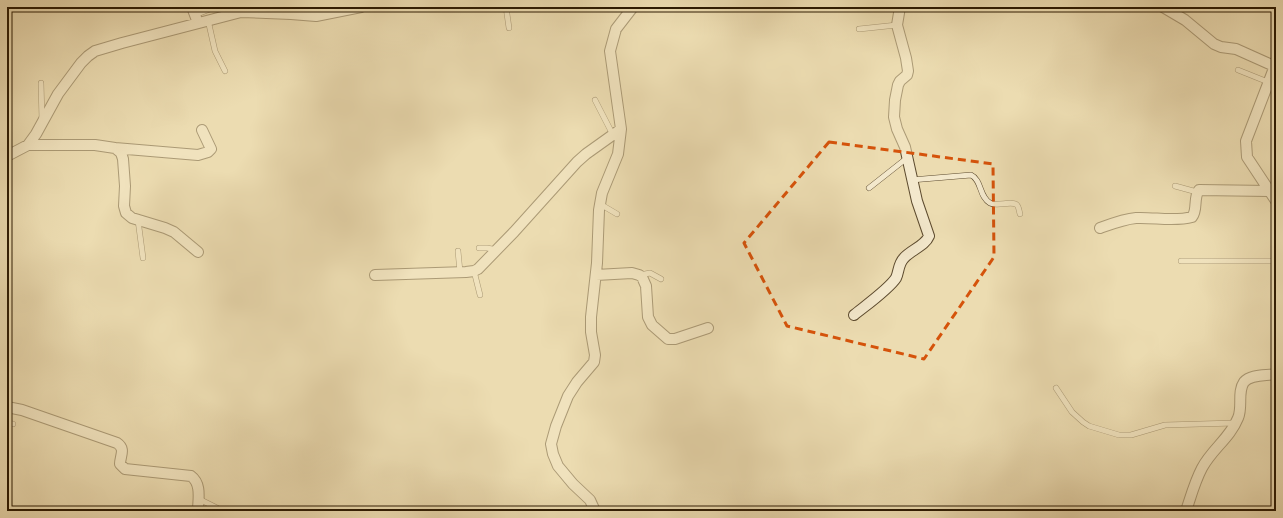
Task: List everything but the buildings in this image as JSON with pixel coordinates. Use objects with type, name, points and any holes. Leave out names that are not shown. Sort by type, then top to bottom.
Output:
[{"type":"street","points":[[8,155],[28,144],[42,123],[58,94],[88,56],[95,52],[198,16],[242,12],[284,13],[316,16],[361,7]]},
{"type":"street","points":[[595,511],[590,500],[573,484],[558,466],[551,444],[556,426],[568,396],[577,382],[594,362],[595,350],[591,332],[590,317],[596,275],[600,204],[602,193],[618,154],[610,51],[616,29],[633,7]]},
{"type":"street","points":[[854,315],[891,283],[896,277],[904,257],[927,241],[928,236],[911,180],[905,147],[897,129],[894,117],[898,86],[900,81],[907,75],[908,71],[897,25],[900,7]]},
{"type":"street","points":[[1163,7],[1184,20],[1214,44],[1221,47],[1236,49],[1275,64],[1246,142],[1246,150],[1248,157],[1276,201]]},
{"type":"street","points":[[28,144],[95,145],[190,155],[204,154],[211,149],[202,130]]},
{"type":"street","points":[[375,275],[460,272],[474,271],[478,269],[577,162],[617,132]]},
{"type":"street","points":[[116,148],[121,152],[123,159],[126,213],[128,216],[174,232],[198,252]]},
{"type":"street","points":[[1100,228],[1136,218],[1172,219],[1192,217],[1195,212],[1197,192],[1201,190],[1269,191]]},
{"type":"street","points":[[596,275],[632,273],[639,275],[644,280],[646,286],[648,318],[652,325],[668,339],[675,339],[708,328]]},
{"type":"street","points":[[1186,511],[1202,467],[1230,433],[1239,416],[1241,389],[1245,382],[1252,376],[1262,377],[1276,374]]},
{"type":"street","points":[[7,407],[22,410],[118,442],[123,449],[120,464],[125,469],[191,476],[198,483],[198,511]]},
{"type":"lane","points":[[215,7],[198,16],[225,71]]},
{"type":"lane","points":[[506,7],[509,28]]},
{"type":"lane","points":[[859,29],[897,25]]},
{"type":"lane","points":[[1238,70],[1268,82]]},
{"type":"lane","points":[[41,83],[42,123]]},
{"type":"lane","points":[[595,100],[617,132]]},
{"type":"lane","points":[[869,188],[907,158]]},
{"type":"lane","points":[[911,180],[971,175],[977,180],[986,201],[997,205],[1014,203],[1017,205],[1020,214]]},
{"type":"lane","points":[[1175,186],[1197,192]]},
{"type":"lane","points":[[600,204],[617,214]]},
{"type":"lane","points":[[138,220],[143,258]]},
{"type":"lane","points":[[479,248],[497,250]]},
{"type":"lane","points":[[458,251],[460,272]]},
{"type":"lane","points":[[1181,261],[1276,261]]},
{"type":"lane","points":[[474,271],[480,295]]},
{"type":"lane","points":[[639,275],[650,273],[662,278]]},
{"type":"lane","points":[[1056,388],[1072,412],[1083,422],[1089,426],[1119,435],[1131,435],[1165,425],[1236,422]]},
{"type":"lane","points":[[198,498],[217,508]]},
{"type":"highlighted area","points":[[829,142],[993,164],[994,257],[924,359],[787,326],[744,243]]}]
